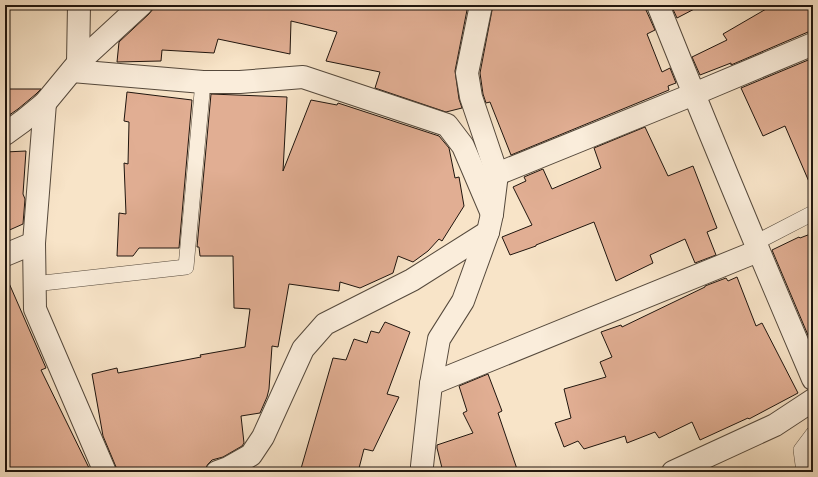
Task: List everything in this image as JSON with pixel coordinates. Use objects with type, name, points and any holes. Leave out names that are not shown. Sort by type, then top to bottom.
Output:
[{"type":"street","points":[[75,67],[79,5]]},
{"type":"street","points":[[422,472],[431,384],[440,339],[463,301],[490,223],[497,174],[471,97],[467,74],[480,5]]},
{"type":"street","points":[[658,5],[756,247],[813,378]]},
{"type":"street","points":[[5,134],[46,103],[75,67],[138,6]]},
{"type":"street","points":[[497,174],[813,44]]},
{"type":"street","points":[[75,67],[203,82],[240,82],[303,77],[447,125],[463,146],[490,223]]},
{"type":"street","points":[[46,103],[34,243],[35,309],[105,472]]},
{"type":"street","points":[[217,472],[228,468],[251,455],[263,438],[303,349],[325,324],[412,280],[490,223]]},
{"type":"street","points":[[5,255],[34,243]]},
{"type":"street","points":[[431,384],[756,247]]},
{"type":"street","points":[[673,472],[774,425],[813,400]]},
{"type":"lane","points":[[34,284],[186,267],[203,82]]},
{"type":"lane","points":[[756,247],[813,213]]},
{"type":"lane","points":[[804,472],[801,450],[813,434]]},
{"type":"building","points":[[153,5],[468,5],[455,71],[459,99],[462,108],[446,112],[375,88],[380,72],[326,61],[337,32],[291,21],[290,54],[218,39],[214,53],[162,50],[161,61],[117,62],[119,42],[149,14],[153,9]]},
{"type":"building","points":[[493,5],[646,5],[646,10],[655,30],[647,34],[662,72],[670,68],[676,83],[668,86],[669,90],[511,155],[490,102],[486,103],[480,73]]},
{"type":"building","points":[[671,5],[702,5],[677,18]]},
{"type":"building","points":[[773,5],[813,5],[813,32],[808,32],[731,65],[731,63],[700,75],[692,57],[727,40],[723,34]]},
{"type":"building","points":[[813,58],[813,191],[785,126],[763,136],[741,88]]},
{"type":"building","points":[[5,89],[41,89],[5,118]]},
{"type":"building","points":[[127,92],[192,100],[179,248],[139,248],[133,256],[117,256],[119,213],[126,214],[124,163],[128,164],[129,122],[124,121]]},
{"type":"building","points":[[211,94],[287,97],[283,171],[311,100],[337,105],[338,103],[439,136],[449,148],[455,178],[459,177],[464,206],[442,241],[439,239],[428,251],[413,262],[398,256],[393,273],[360,288],[340,282],[339,291],[289,284],[278,347],[272,346],[269,389],[267,397],[260,413],[241,416],[244,443],[242,446],[223,457],[212,460],[205,469],[205,472],[117,472],[103,436],[92,374],[117,368],[118,373],[245,347],[250,309],[234,308],[233,256],[200,256],[199,247],[197,247]]},
{"type":"building","points":[[645,127],[668,176],[693,166],[717,228],[707,232],[716,255],[695,263],[685,239],[650,255],[653,263],[616,281],[594,222],[510,255],[502,237],[532,225],[513,187],[526,181],[524,177],[543,169],[552,189],[601,168],[594,148]]},
{"type":"building","points":[[26,151],[23,194],[25,199],[23,224],[5,232],[5,152]]},
{"type":"building","points":[[813,233],[813,347],[772,250],[799,237],[800,238]]},
{"type":"building","points":[[5,274],[46,368],[41,370],[91,472],[5,472]]},
{"type":"building","points":[[737,277],[756,326],[762,323],[798,393],[749,419],[748,418],[700,440],[692,422],[659,438],[655,432],[627,443],[625,436],[584,449],[578,441],[564,447],[555,423],[571,418],[564,389],[606,377],[600,362],[612,357],[601,332],[621,325],[622,327],[705,286],[726,278],[728,281]]},
{"type":"building","points":[[385,322],[410,332],[387,394],[399,397],[373,451],[364,449],[358,472],[300,472],[333,358],[346,360],[354,339],[367,343],[371,331],[379,333]]},
{"type":"building","points":[[488,374],[502,411],[498,413],[518,472],[443,472],[437,445],[473,433],[463,413],[467,411],[459,386]]}]
